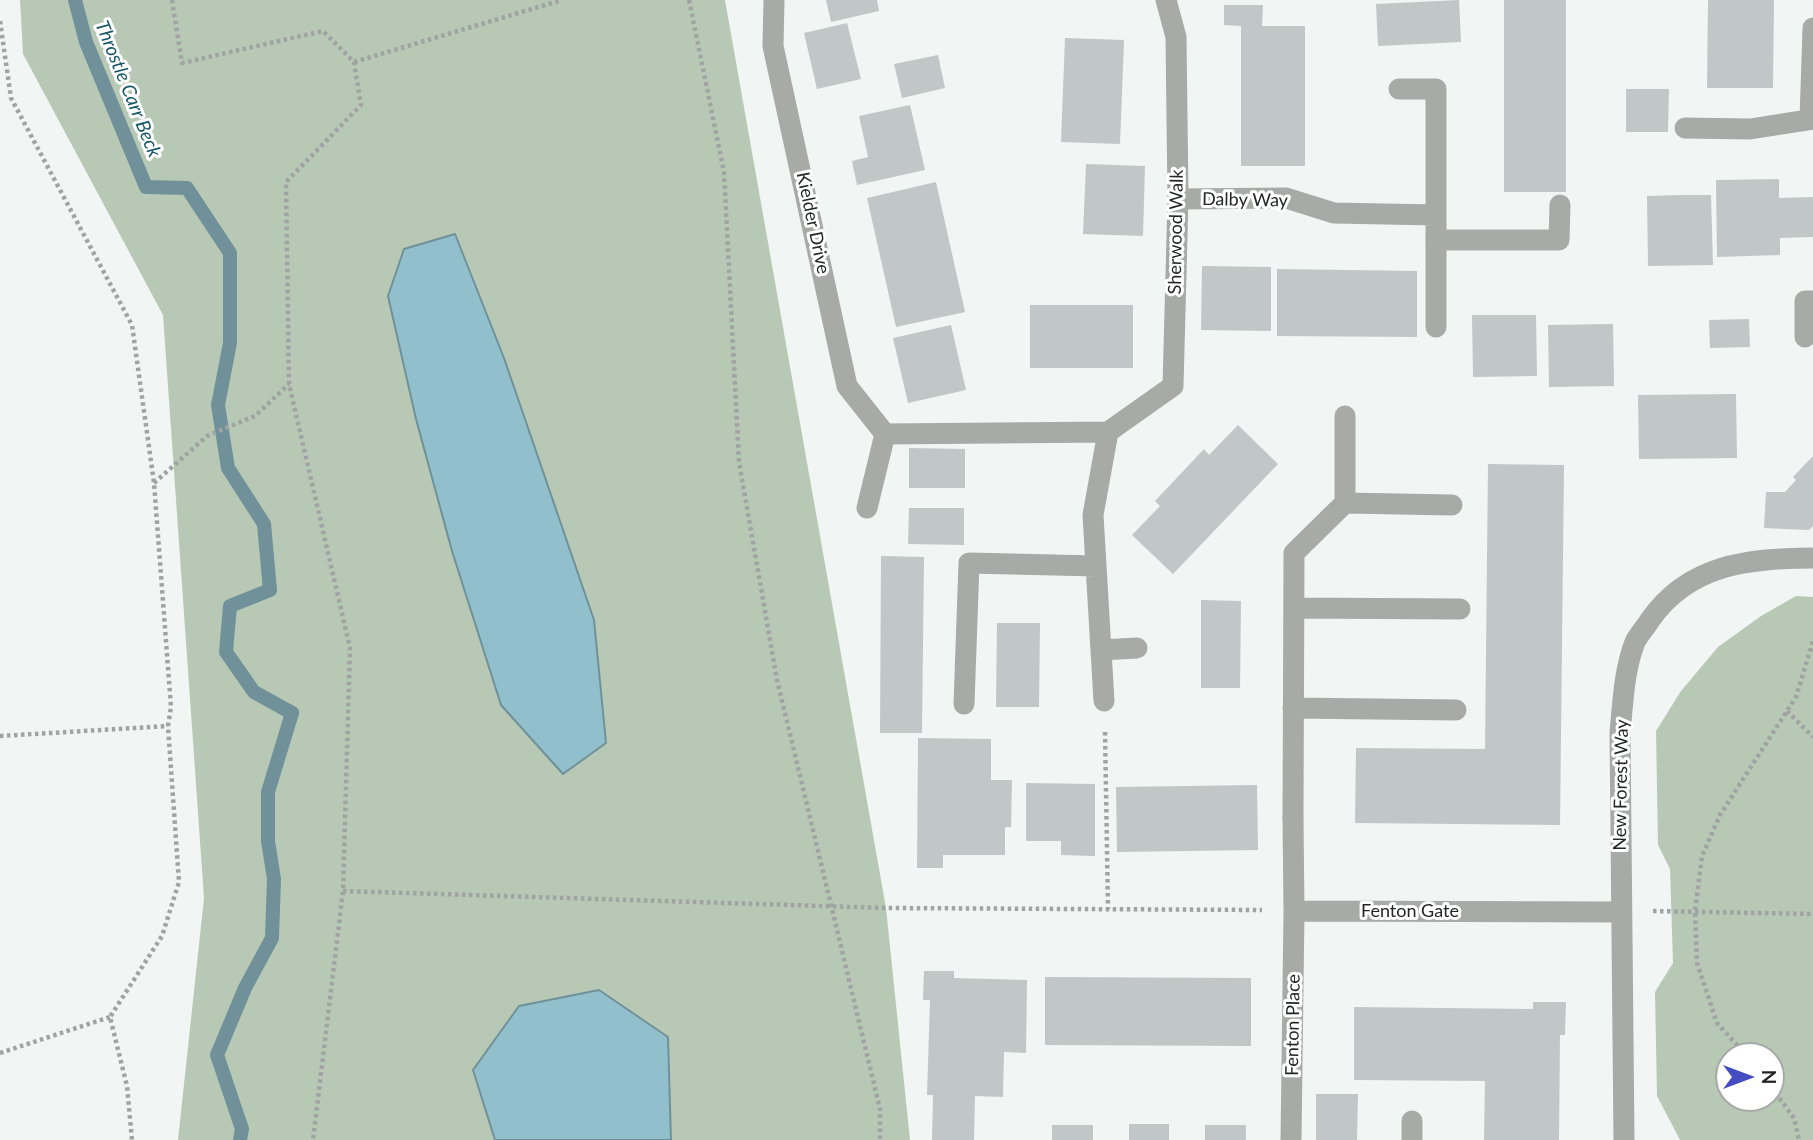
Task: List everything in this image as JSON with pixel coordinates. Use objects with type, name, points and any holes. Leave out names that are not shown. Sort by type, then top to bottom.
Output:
[{"type":"street","name":"Kielder Drive","points":[[774,0],[773,46],[848,386],[885,434]]},
{"type":"street","name":"Sherwood Walk","points":[[1108,432],[1173,386],[1178,199],[1176,37],[1166,0]]},
{"type":"street","points":[[1685,128],[1749,129],[1812,119],[1813,28]]},
{"type":"street","points":[[1399,89],[1436,89],[1436,327]]},
{"type":"street","name":"Dalby Way","points":[[1178,199],[1286,198],[1334,213],[1436,215]]},
{"type":"street","points":[[1436,240],[1559,240],[1560,205]]},
{"type":"street","points":[[1805,337],[1805,301],[1813,301]]},
{"type":"street","points":[[1345,416],[1345,503]]},
{"type":"street","points":[[867,508],[885,434],[1108,432],[1093,514],[1104,701]]},
{"type":"street","points":[[1294,911],[1294,553],[1345,503],[1452,505]]},
{"type":"street","name":"New Forest Way","points":[[1624,1140],[1620,732],[1625,680],[1636,641],[1660,606],[1689,581],[1725,565],[1768,558],[1813,558]]},
{"type":"street","points":[[964,704],[969,563],[1096,566]]},
{"type":"street","points":[[1294,608],[1460,609]]},
{"type":"street","points":[[1101,650],[1137,648]]},
{"type":"street","points":[[1293,708],[1456,710]]},
{"type":"street","name":"Fenton Gate","points":[[1294,911],[1620,912]]},
{"type":"street","name":"Fenton Place","points":[[1291,1140],[1294,911]]},
{"type":"path","points":[[172,0],[182,63],[323,31],[354,62],[360,105],[286,182],[289,384],[350,648],[343,891],[313,1140]]},
{"type":"path","points":[[354,62],[562,0]]},
{"type":"path","points":[[690,0],[724,172],[739,462],[777,680],[880,1109],[880,1140]]},
{"type":"path","points":[[0,21],[11,99],[132,325],[154,483],[171,707],[168,726],[179,882],[162,936],[110,1017],[0,1053]]},
{"type":"path","points":[[154,483],[206,436],[255,416],[289,384]]},
{"type":"path","points":[[1734,1042],[1717,1023],[1697,963],[1695,911],[1702,856],[1720,814],[1797,697],[1813,641]]},
{"type":"path","points":[[1104,701],[1108,909]]},
{"type":"path","points":[[1787,712],[1813,737]]},
{"type":"path","points":[[0,736],[168,726]]},
{"type":"path","points":[[343,891],[833,906],[1294,911]]},
{"type":"path","points":[[1620,912],[1813,914]]},
{"type":"path","points":[[110,1017],[127,1086],[132,1140]]},
{"type":"path","points":[[1785,1106],[1794,1118],[1799,1140]]},
{"type":"green space","points":[[20,0],[725,0],[886,908],[910,1140],[178,1140],[204,898],[163,315],[23,54]]},
{"type":"green space","points":[[1796,596],[1813,597],[1813,1140],[1680,1140],[1657,1096],[1655,992],[1673,963],[1670,869],[1658,845],[1656,731],[1681,691],[1718,647],[1761,616]]},
{"type":"water","points":[[455,234],[504,358],[594,620],[606,743],[563,774],[501,705],[452,551],[416,419],[388,296],[404,249]]},
{"type":"water","points":[[599,990],[668,1037],[671,1140],[495,1140],[473,1070],[519,1006]]},
{"type":"building","points":[[826,0],[877,0],[879,11],[831,22]]},
{"type":"building","points":[[1459,0],[1461,42],[1378,46],[1376,4]]},
{"type":"building","points":[[1504,0],[1566,0],[1566,192],[1504,192]]},
{"type":"building","points":[[1708,0],[1774,0],[1773,88],[1707,88]]},
{"type":"building","points":[[1224,5],[1263,5],[1262,26],[1305,26],[1305,166],[1241,166],[1241,26],[1224,25]]},
{"type":"building","points":[[847,23],[861,79],[817,89],[804,33]]},
{"type":"building","points":[[1065,38],[1124,40],[1120,144],[1061,142]]},
{"type":"building","points":[[938,55],[945,88],[902,98],[894,64]]},
{"type":"building","points":[[1626,89],[1669,89],[1668,132],[1626,132]]},
{"type":"building","points":[[910,105],[925,170],[857,185],[852,161],[868,157],[859,116]]},
{"type":"building","points":[[1086,164],[1145,166],[1143,236],[1083,234]]},
{"type":"building","points":[[1779,179],[1779,198],[1813,197],[1813,237],[1780,238],[1780,255],[1717,257],[1716,180]]},
{"type":"building","points":[[936,182],[965,312],[896,327],[867,198]]},
{"type":"building","points":[[1711,195],[1713,265],[1648,266],[1647,196]]},
{"type":"building","points":[[1202,266],[1271,267],[1271,331],[1201,330]]},
{"type":"building","points":[[1277,269],[1417,271],[1417,337],[1277,336]]},
{"type":"building","points":[[1030,305],[1133,305],[1133,368],[1030,368]]},
{"type":"building","points":[[1472,315],[1536,315],[1537,376],[1473,377]]},
{"type":"building","points":[[1749,319],[1750,347],[1710,348],[1709,320]]},
{"type":"building","points":[[1613,324],[1614,386],[1549,387],[1548,325]]},
{"type":"building","points":[[951,325],[966,390],[908,403],[893,338]]},
{"type":"building","points":[[1736,394],[1737,458],[1639,459],[1638,395]]},
{"type":"building","points":[[1238,425],[1278,464],[1173,574],[1132,535],[1160,506],[1155,501],[1204,449],[1209,455]]},
{"type":"building","points":[[909,448],[965,449],[965,488],[909,488]]},
{"type":"building","points":[[1813,456],[1813,526],[1809,530],[1764,528],[1766,492],[1785,492],[1796,480],[1793,477]]},
{"type":"building","points":[[1488,464],[1564,465],[1560,825],[1355,823],[1356,748],[1485,749]]},
{"type":"building","points":[[909,508],[964,508],[964,545],[908,544]]},
{"type":"building","points":[[881,556],[924,557],[922,733],[880,733]]},
{"type":"building","points":[[1201,600],[1241,601],[1240,688],[1201,688]]},
{"type":"building","points":[[997,623],[1040,623],[1039,707],[996,707]]},
{"type":"building","points":[[918,738],[991,739],[991,780],[1012,780],[1011,827],[1005,827],[1005,855],[943,855],[943,868],[917,868]]},
{"type":"building","points":[[1026,783],[1095,784],[1095,856],[1061,855],[1061,841],[1026,841]]},
{"type":"building","points":[[1257,785],[1258,850],[1117,852],[1116,787]]},
{"type":"building","points":[[924,971],[954,971],[954,978],[1027,980],[1026,1053],[1004,1052],[1003,1097],[975,1096],[974,1140],[932,1140],[933,1095],[927,1095],[930,1000],[923,1000]]},
{"type":"building","points":[[1045,977],[1251,978],[1251,1046],[1045,1045]]},
{"type":"building","points":[[1533,1002],[1566,1002],[1565,1035],[1560,1035],[1559,1140],[1484,1140],[1485,1081],[1354,1080],[1354,1007],[1533,1009]]},
{"type":"building","points":[[1316,1094],[1358,1094],[1357,1140],[1316,1140]]},
{"type":"building","points":[[1129,1124],[1169,1124],[1169,1140],[1129,1140]]},
{"type":"building","points":[[1052,1125],[1093,1125],[1093,1140],[1052,1140]]},
{"type":"building","points":[[1205,1125],[1246,1125],[1246,1140],[1205,1140]]},
{"type":"waterway","name":"Throstle Carr Beck","points":[[75,0],[86,42],[146,187],[187,188],[230,253],[230,343],[218,405],[228,468],[264,524],[270,590],[230,606],[226,652],[254,692],[292,713],[268,792],[268,841],[274,879],[272,938],[245,988],[217,1055],[242,1129],[240,1140]]}]
